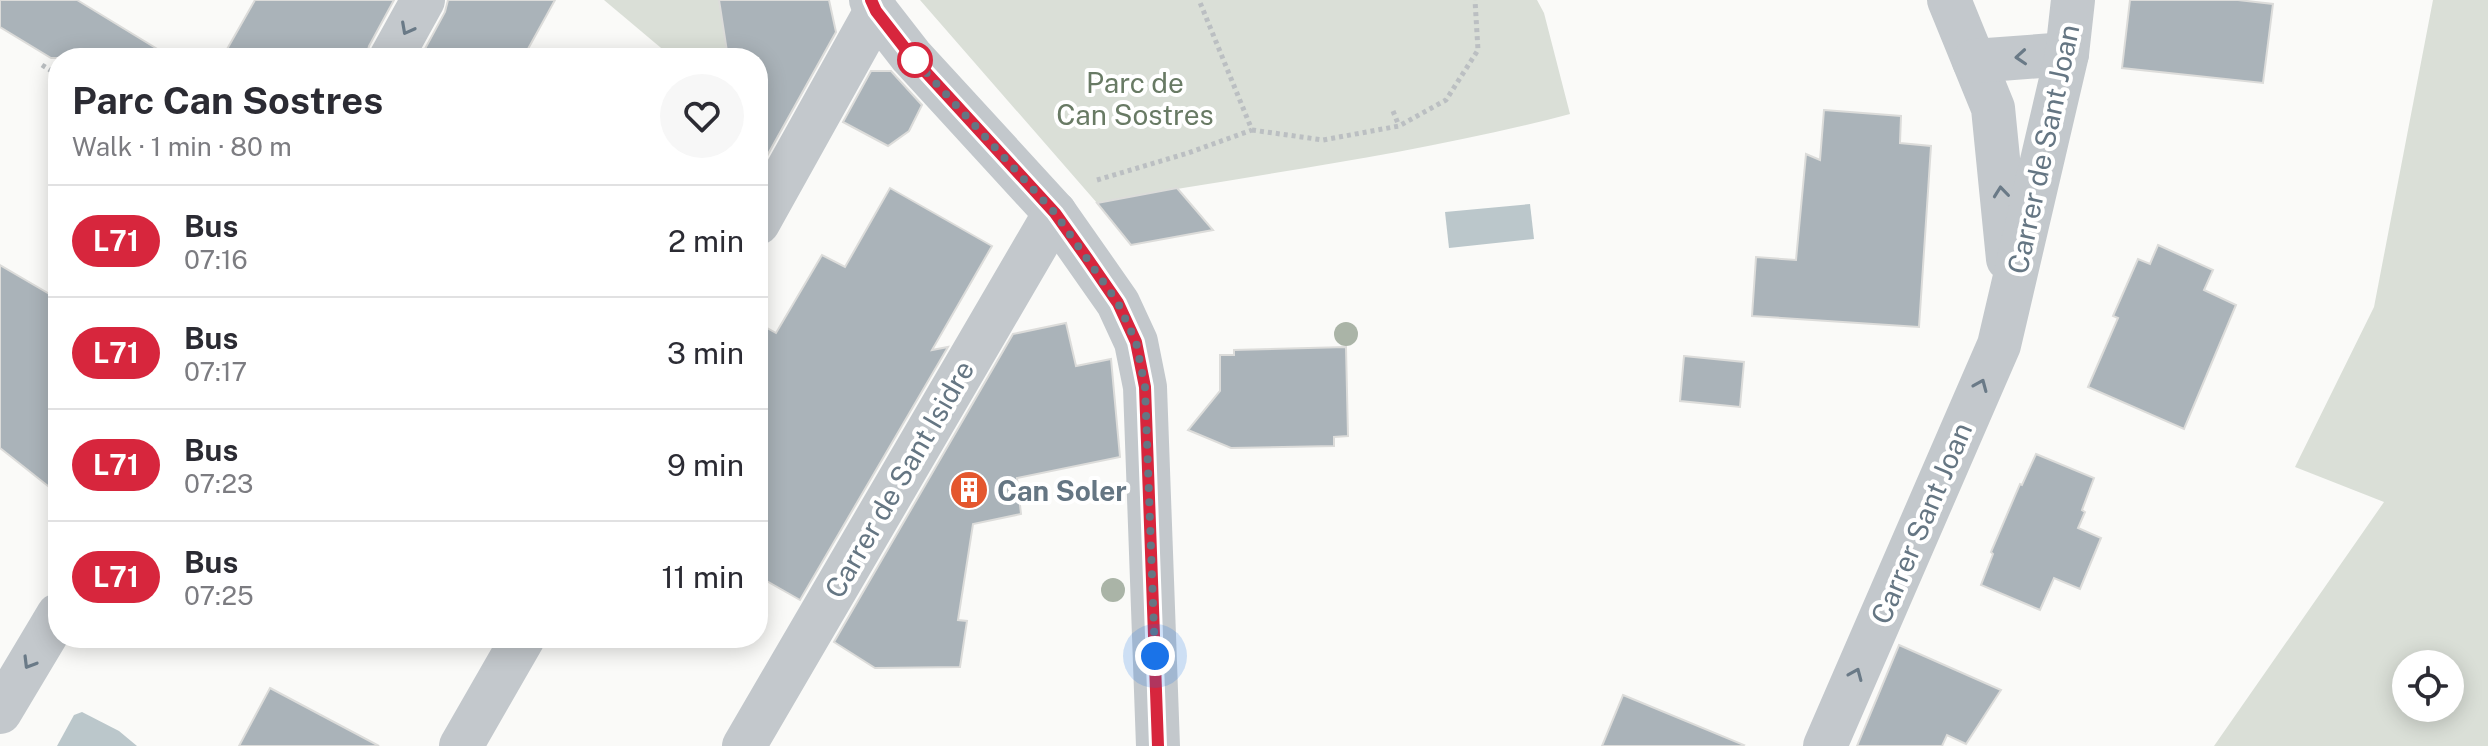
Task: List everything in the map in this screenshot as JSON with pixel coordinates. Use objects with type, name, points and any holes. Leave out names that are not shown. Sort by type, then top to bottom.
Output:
[{"type":"street","points":[[397,48],[423,0]]},
{"type":"street","points":[[1949,0],[1993,108],[2012,297]]},
{"type":"street","name":"Carrer de Sant Joan","points":[[2012,297],[2067,54],[2073,0]]},
{"type":"street","points":[[768,204],[873,6],[911,56],[1055,213],[1118,303],[1136,342],[1145,387],[1158,746]]},
{"type":"street","points":[[1974,61],[2067,54]]},
{"type":"street","name":"Carrer de Sant Isidre","points":[[744,746],[1055,213]]},
{"type":"street","name":"Carrer Sant Joan","points":[[1825,746],[1999,345],[2012,297]]},
{"type":"street","points":[[0,712],[48,632]]},
{"type":"street","points":[[461,746],[517,648]]},
{"type":"path","points":[[1199,0],[1252,130]]},
{"type":"path","points":[[1104,177],[1200,150],[1252,130],[1323,140],[1399,126],[1446,100],[1478,50],[1475,0]]},
{"type":"path","points":[[42,65],[48,69]]},
{"type":"path","points":[[1393,111],[1399,126]]},
{"type":"green space","points":[[604,0],[719,0],[726,48],[661,48]]},
{"type":"green space","name":"Parc de Can Sostres","points":[[920,0],[1537,0],[1544,13],[1570,114],[1394,153],[1097,203]]},
{"type":"green space","points":[[2433,0],[2488,0],[2488,746],[2214,746],[2384,502],[2295,467],[2374,307]]},
{"type":"shaded area","points":[[1530,204],[1534,239],[1449,248],[1445,212]]},
{"type":"shaded area","points":[[82,712],[119,731],[137,746],[57,746],[74,715]]},
{"type":"building","points":[[0,0],[77,0],[156,48],[48,48],[48,56],[0,27]]},
{"type":"building","points":[[255,0],[394,0],[368,48],[228,48]]},
{"type":"building","points":[[448,0],[555,0],[529,48],[425,48]]},
{"type":"building","points":[[719,0],[829,0],[836,32],[768,154],[768,48],[726,48]]},
{"type":"building","points":[[2130,0],[2238,0],[2273,4],[2263,83],[2122,68]]},
{"type":"building","points":[[871,71],[891,71],[922,105],[909,131],[888,146],[843,122]]},
{"type":"building","points":[[1824,110],[1901,116],[1900,143],[1931,146],[1919,327],[1752,316],[1756,257],[1796,260],[1806,154],[1820,160]]},
{"type":"building","points":[[890,188],[992,246],[932,350],[948,347],[800,600],[768,582],[768,329],[776,333],[822,255],[845,267]]},
{"type":"building","points":[[1177,188],[1213,230],[1131,245],[1097,203]]},
{"type":"building","points":[[2158,245],[2213,270],[2204,290],[2236,305],[2184,429],[2088,387],[2118,318],[2113,316],[2138,259],[2150,264]]},
{"type":"building","points":[[0,265],[48,293],[48,486],[0,448]]},
{"type":"building","name":"Can Soler","points":[[1066,323],[1076,366],[1111,359],[1120,457],[1017,478],[1021,514],[973,524],[958,620],[967,621],[960,667],[875,668],[834,642],[1013,334]]},
{"type":"building","points":[[1346,347],[1348,436],[1334,437],[1334,446],[1231,448],[1188,430],[1220,391],[1220,355],[1234,355],[1234,350]]},
{"type":"building","points":[[1684,356],[1744,362],[1740,407],[1680,401]]},
{"type":"building","points":[[2036,454],[2094,478],[2078,528],[2101,538],[2080,589],[2054,578],[2040,610],[1981,585],[1993,554],[1991,552]]},
{"type":"building","points":[[1899,645],[2001,690],[1966,744],[1947,735],[1942,746],[1857,746]]},
{"type":"building","points":[[270,688],[379,746],[239,746]]},
{"type":"building","points":[[1623,695],[1744,745],[1602,746]]},
{"type":"bus line","name":"L71","points":[[871,0],[911,56],[1055,213],[1118,303],[1136,342],[1145,387],[1158,746]]},
{"type":"place","name":"Can Soler","points":[[969,490]]},
{"type":"route","points":[[915,60],[911,56],[1055,213],[1118,303],[1136,342],[1145,387],[1155,656]]}]
